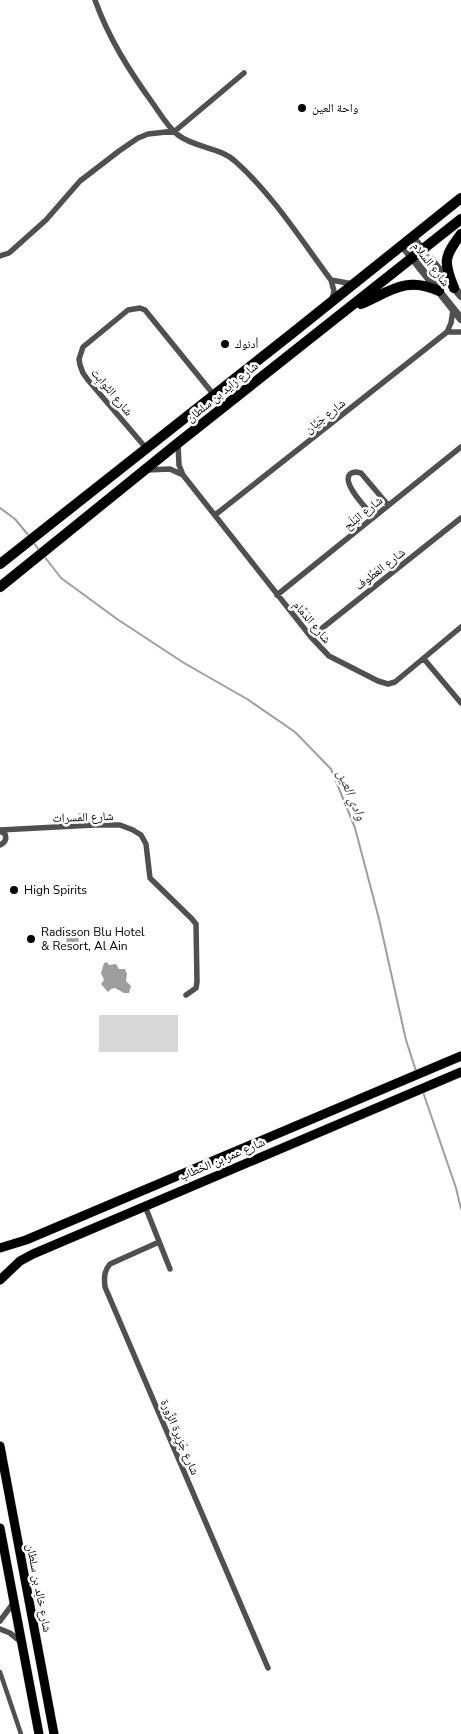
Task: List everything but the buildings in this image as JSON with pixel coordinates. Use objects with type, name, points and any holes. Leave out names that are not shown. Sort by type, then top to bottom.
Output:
[{"type":"highway","name":"شارع زايد بن سلطان","points":[[0,564],[461,198]]},
{"type":"highway","name":"شارع زايد بن سلطان","points":[[0,587],[142,471],[461,219]]},
{"type":"highway","points":[[458,291],[446,267],[446,259],[461,234]]},
{"type":"highway","points":[[348,309],[407,284],[422,285],[438,291]]},
{"type":"main road","name":"شارع عمر بن الخطاب","points":[[0,1248],[14,1245],[461,1056]]},
{"type":"main road","name":"شارع عمر بن الخطاب","points":[[0,1280],[20,1261],[33,1254],[457,1074]]},
{"type":"main road","name":"شارع خالِد بن سلطان","points":[[0,1446],[54,1734]]},
{"type":"main road","points":[[0,1528],[39,1734]]},
{"type":"street","points":[[95,0],[106,29],[122,59],[162,117],[174,131],[192,142],[228,156],[245,170],[279,210],[331,280],[334,291],[332,302]]},
{"type":"street","points":[[0,256],[9,253],[46,220],[80,181],[120,150],[148,134],[174,131],[244,73]]},
{"type":"street","name":"شارع السَّلام","points":[[412,237],[458,291]]},
{"type":"street","name":"شارع السَّلام","points":[[402,245],[461,319]]},
{"type":"street","points":[[331,280],[353,284]]},
{"type":"street","name":"شارع الثَوابِت","points":[[146,448],[88,380],[80,365],[79,359],[83,347],[123,313],[133,308],[145,310],[214,395]]},
{"type":"street","points":[[453,310],[451,325],[447,332],[461,332]]},
{"type":"street","name":"شارع جَيَّان","points":[[215,516],[447,332]]},
{"type":"street","name":"شارع الدَمَّام","points":[[178,443],[178,460],[184,475],[277,595],[311,637],[330,656],[384,684],[388,684],[395,682],[461,627]]},
{"type":"street","name":"شارع البَلَح","points":[[277,595],[461,446]]},
{"type":"street","points":[[142,471],[170,469],[184,475]]},
{"type":"street","points":[[374,517],[348,484],[347,480],[350,474],[361,473],[388,505]]},
{"type":"street","name":"شارع العَطُوف","points":[[311,637],[461,518]]},
{"type":"street","points":[[424,659],[461,704]]},
{"type":"street","name":"شارع المَسرات","points":[[0,830],[94,825],[120,826],[141,835],[146,844],[150,878],[196,924],[197,982],[196,988],[186,996]]},
{"type":"street","points":[[0,830],[5,834],[3,843]]},
{"type":"street","points":[[3,843],[18,830]]},
{"type":"street","points":[[145,1206],[170,1269]]},
{"type":"street","name":"شارع جَزِيرة الزَّورة","points":[[159,1242],[110,1264],[106,1269],[104,1277],[105,1287],[268,1668]]},
{"type":"street","points":[[0,1621],[14,1602]]},
{"type":"street","points":[[0,1629],[10,1633],[22,1644]]},
{"type":"street","points":[[0,1672],[21,1734]]},
{"type":"shaded area","points":[[66,928],[78,928],[79,952],[67,952]]},
{"type":"shaded area","points":[[107,962],[109,965],[116,964],[119,969],[125,969],[127,974],[126,981],[131,986],[129,993],[124,993],[115,988],[108,992],[101,984],[104,980],[101,973],[104,963]]},
{"type":"shaded area","points":[[99,1015],[178,1015],[178,1052],[99,1052]]},
{"type":"waterway","name":"وادي العين","points":[[0,508],[15,519],[29,536]]},
{"type":"waterway","name":"وادي العين","points":[[33,542],[39,550]]},
{"type":"waterway","name":"وادي العين","points":[[44,556],[61,578],[117,619],[184,663],[247,699],[295,732],[331,769],[355,828],[379,919],[406,1040],[416,1071]]},
{"type":"waterway","name":"وادي العين","points":[[423,1092],[456,1188],[461,1209]]},
{"type":"place","name":"واحة العين","points":[[302,108]]},
{"type":"place","name":"أدنوك","points":[[225,344]]},
{"type":"place","name":"High Spirits","points":[[14,890]]},
{"type":"place","name":"Radisson Blu Hotel & Resort, Al Ain","points":[[31,939]]}]
